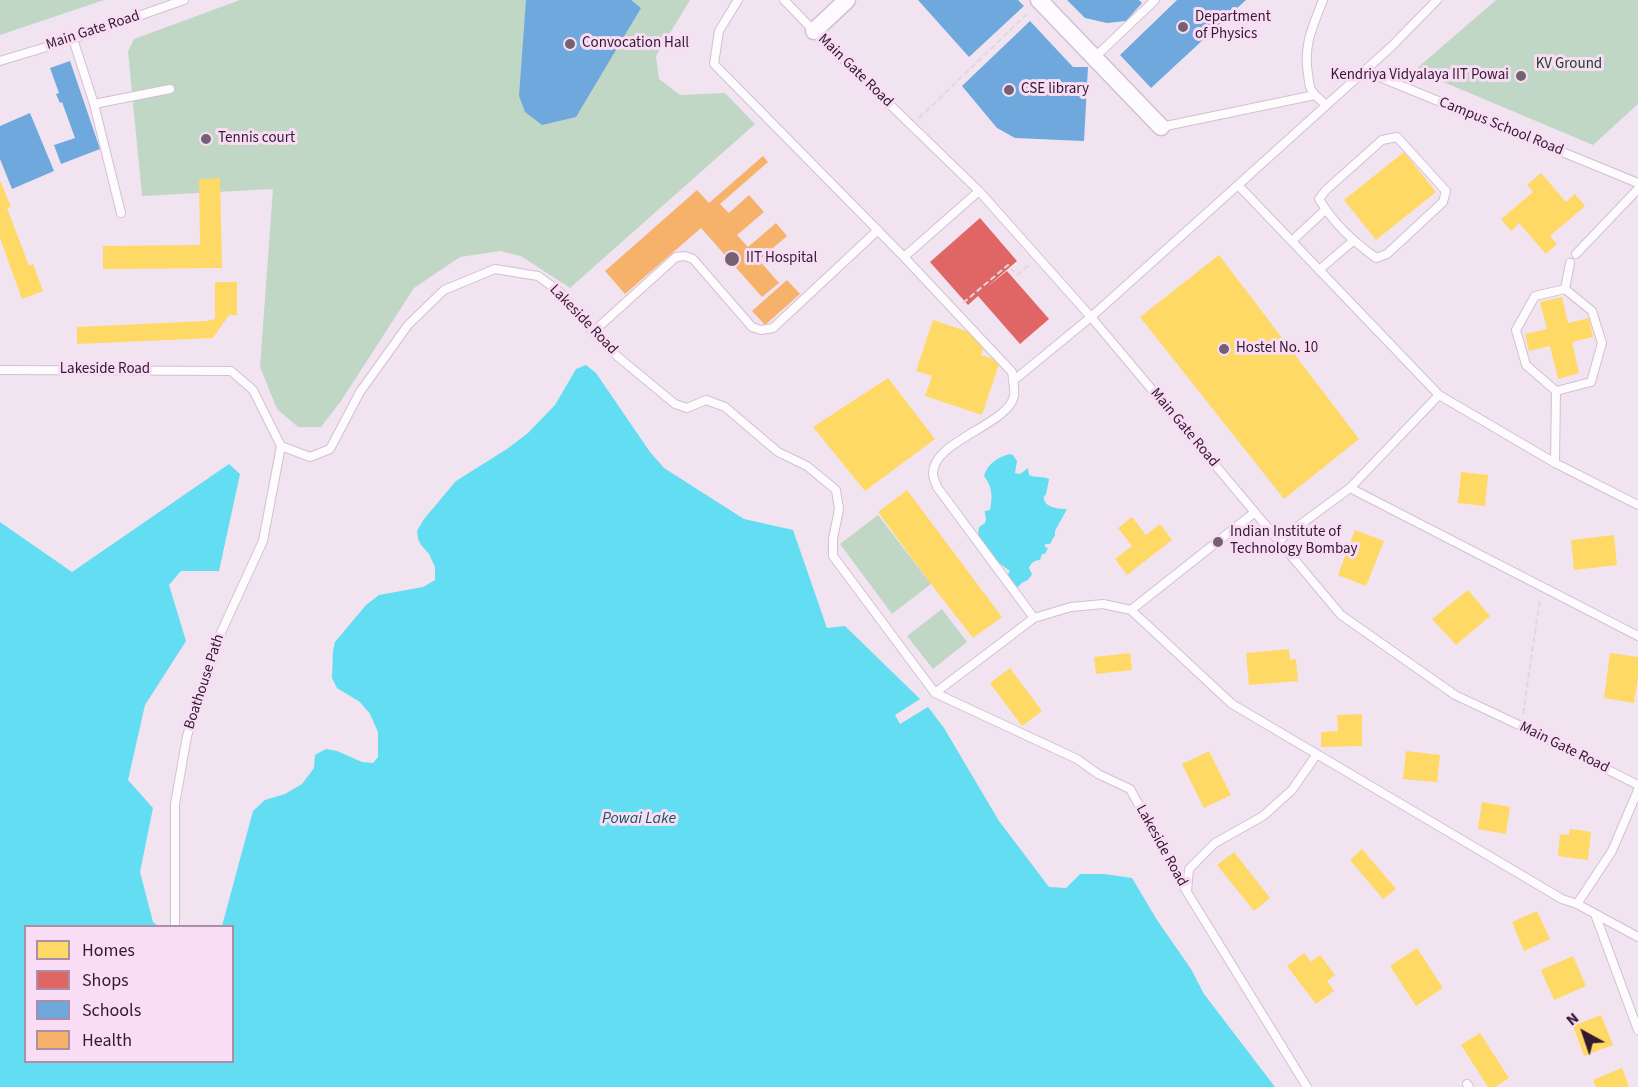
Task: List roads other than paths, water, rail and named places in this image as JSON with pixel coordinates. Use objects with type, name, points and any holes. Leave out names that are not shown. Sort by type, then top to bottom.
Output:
[{"type":"street","points":[[814,31],[847,0]]},
{"type":"street","points":[[1040,1],[1161,127]]},
{"type":"lane","name":"Main Gate Road","points":[[0,61],[73,39],[184,0]]},
{"type":"lane","points":[[738,0],[718,32],[714,64],[904,257],[1012,372],[1014,396],[1004,413],[969,434],[944,453],[934,466],[932,475],[937,487],[1034,618]]},
{"type":"lane","name":"Main Gate Road","points":[[784,0],[979,191],[1091,317],[1341,615],[1455,695],[1638,785]]},
{"type":"lane","points":[[1094,58],[1155,0]]},
{"type":"lane","points":[[1323,0],[1310,35],[1305,57],[1310,90],[1326,105]]},
{"type":"lane","points":[[1013,381],[1091,317],[1238,185],[1392,46],[1437,0]]},
{"type":"lane","points":[[73,39],[94,104],[121,213]]},
{"type":"lane","name":"Campus School Road","points":[[1365,70],[1638,183]]},
{"type":"lane","points":[[94,104],[170,89]]},
{"type":"lane","points":[[1161,127],[1315,95]]},
{"type":"lane","points":[[1397,137],[1446,191],[1443,202],[1386,254],[1376,258],[1353,241],[1325,210],[1319,200],[1326,190],[1382,140],[1397,137]]},
{"type":"lane","points":[[1238,185],[1439,394],[1555,463],[1638,505]]},
{"type":"lane","points":[[1576,254],[1638,189]]},
{"type":"lane","points":[[904,257],[979,191]]},
{"type":"lane","points":[[1292,241],[1325,210]]},
{"type":"lane","points":[[593,332],[676,258],[685,256],[693,260],[752,327],[762,330],[773,328],[878,231]]},
{"type":"lane","points":[[1319,270],[1353,241]]},
{"type":"lane","points":[[1565,289],[1570,263]]},
{"type":"lane","name":"Lakeside Road","points":[[0,370],[231,371],[252,390],[280,446],[310,458],[330,449],[360,392],[408,326],[444,290],[495,269],[538,276],[560,292],[593,332],[617,356],[675,404],[687,408],[706,400],[725,407],[778,452],[807,465],[836,490],[839,508],[832,539],[833,556],[935,693],[1077,759],[1098,774],[1130,789],[1186,892],[1307,1087]]},
{"type":"lane","points":[[1556,391],[1526,366],[1516,330],[1535,296],[1565,289]]},
{"type":"lane","points":[[1556,391],[1591,382],[1602,343],[1592,311],[1565,289]]},
{"type":"lane","points":[[1555,463],[1556,391]]},
{"type":"lane","points":[[1278,541],[1350,488],[1439,394]]},
{"type":"lane","name":"Boathouse Path","points":[[175,925],[175,804],[188,736],[218,639],[263,541],[280,446]]},
{"type":"lane","points":[[1350,488],[1638,636]]},
{"type":"lane","points":[[1131,610],[1255,512]]},
{"type":"lane","points":[[935,693],[1034,618],[1071,607],[1103,604],[1131,610],[1232,704],[1562,899],[1577,904],[1638,937]]},
{"type":"lane","points":[[1186,892],[1189,869],[1215,843],[1263,816],[1292,790],[1317,754]]},
{"type":"lane","points":[[1577,904],[1612,851],[1638,790]]},
{"type":"lane","points":[[1595,914],[1638,1030]]},
{"type":"water","name":"Powai Lake","points":[[586,365],[596,373],[650,452],[664,468],[744,519],[793,530],[827,628],[845,626],[920,699],[895,715],[900,724],[928,707],[944,728],[999,821],[1049,887],[1066,888],[1080,874],[1104,874],[1132,878],[1157,920],[1191,969],[1204,994],[1275,1087],[0,1087],[0,522],[72,572],[229,464],[240,474],[219,571],[181,571],[169,585],[186,641],[145,705],[128,780],[153,808],[140,872],[153,922],[157,925],[24,925],[24,1063],[234,1063],[234,925],[222,925],[253,811],[265,800],[285,794],[302,784],[314,768],[315,755],[326,749],[337,751],[362,762],[373,763],[378,757],[378,732],[370,714],[360,702],[337,688],[332,678],[335,642],[366,605],[379,595],[423,587],[435,580],[435,567],[418,539],[417,531],[424,519],[456,481],[528,433],[555,405],[576,369]]},
{"type":"water","points":[[1010,454],[1017,461],[1015,473],[1020,474],[1028,468],[1029,475],[1049,479],[1044,498],[1047,504],[1067,509],[1050,544],[1045,544],[1048,548],[1045,554],[1042,554],[1040,560],[1034,561],[1030,566],[1031,576],[1015,590],[1006,577],[1010,571],[985,550],[978,534],[979,527],[985,523],[985,511],[990,510],[991,505],[992,496],[984,476],[985,472],[994,462]]},
{"type":"place","name":"Department of Physics","points":[[1183,27]]},
{"type":"place","name":"Convocation Hall","points":[[570,44]]},
{"type":"place","name":"Kendriya Vidyalaya IIT Powai","points":[[1521,76]]},
{"type":"place","name":"CSE library","points":[[1009,90]]},
{"type":"place","name":"Tennis court","points":[[206,139]]},
{"type":"place","name":"IIT Hospital","points":[[732,259]]},
{"type":"place","name":"Hostel No. 10","points":[[1224,349]]},
{"type":"place","name":"Indian Institute of Technology Bombay","points":[[1218,542]]},
{"type":"park label","name":"KV Ground","points":[[1569,65]]}]
